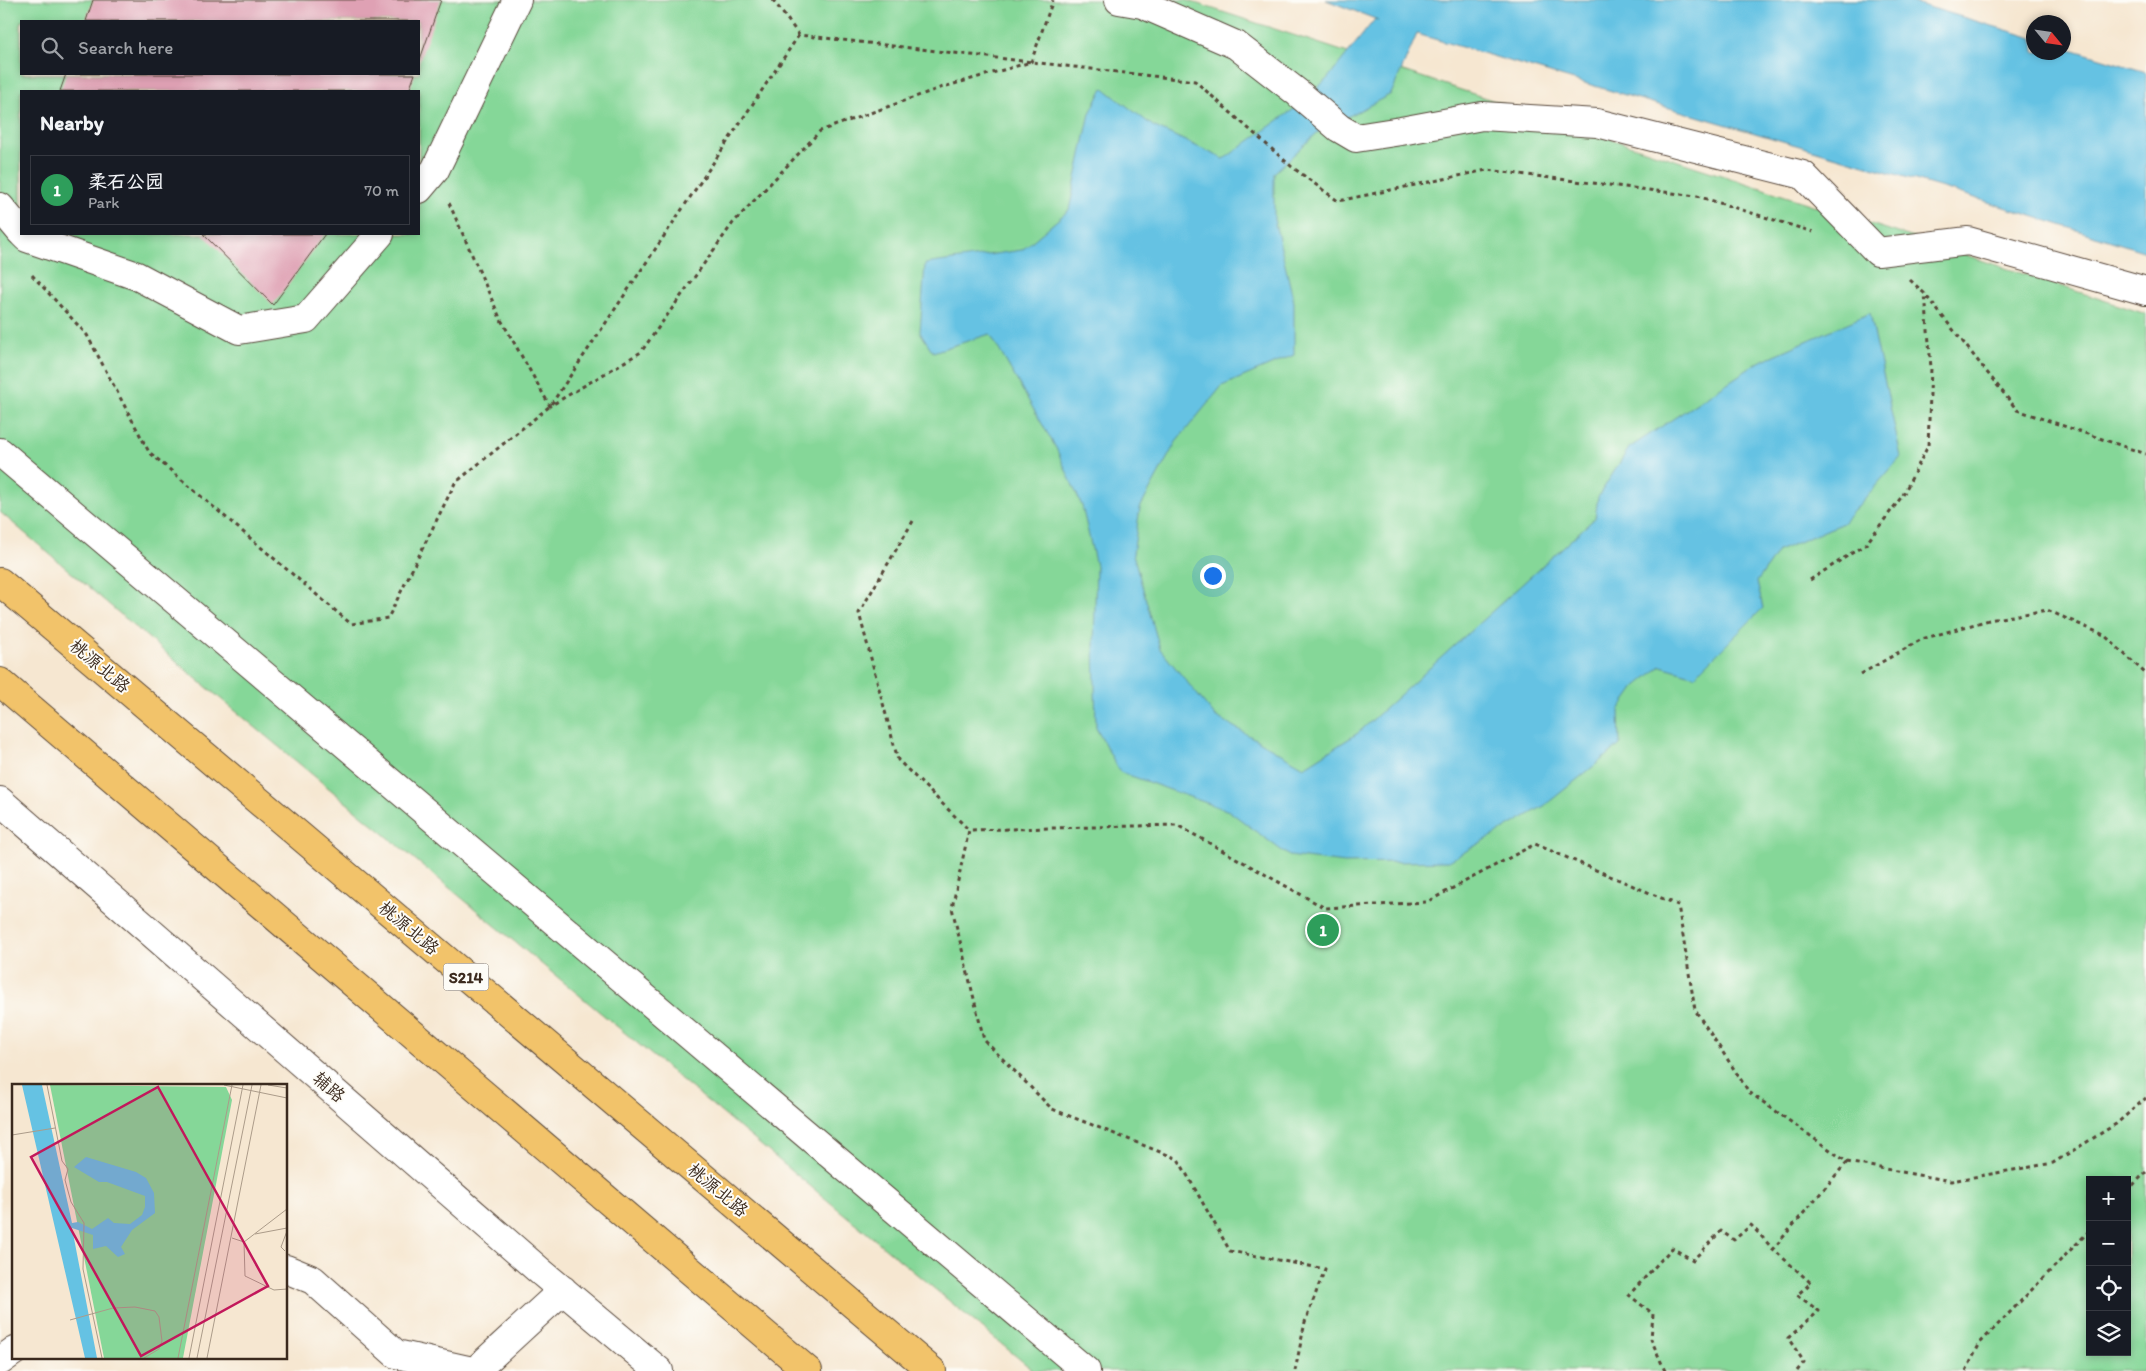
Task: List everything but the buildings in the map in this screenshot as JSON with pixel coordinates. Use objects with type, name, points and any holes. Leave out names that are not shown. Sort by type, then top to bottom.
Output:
[{"type":"main road","name":"桃源北路","points":[[0,582],[932,1371]]},
{"type":"main road","points":[[0,682],[808,1371]]},
{"type":"street","points":[[427,180],[518,0]]},
{"type":"street","points":[[1119,0],[1142,4],[1236,45],[1298,93],[1339,128],[1356,138],[1482,116],[1597,123],[1803,175],[1878,252],[1968,241],[2146,291]]},
{"type":"street","points":[[0,207],[20,231]]},
{"type":"street","points":[[24,235],[27,238],[137,276],[239,330],[306,319],[379,235]]},
{"type":"street","points":[[0,452],[1086,1371]]},
{"type":"street","name":"辅路","points":[[0,800],[563,1290],[659,1371]]},
{"type":"street","points":[[288,1270],[313,1280],[396,1354],[474,1371],[563,1290]]},
{"type":"street","points":[[0,1361],[12,1352]]},
{"type":"path","points":[[773,0],[799,34],[1195,81],[1292,167],[1338,201],[1487,170],[1697,196],[1815,232]]},
{"type":"path","points":[[1032,62],[1053,0]]},
{"type":"path","points":[[550,406],[799,34]]},
{"type":"path","points":[[27,270],[87,335],[149,452],[351,624],[388,618],[455,483],[550,406],[641,352],[733,223],[820,132],[940,88],[1032,62]]},
{"type":"path","points":[[427,180],[500,318],[550,406]]},
{"type":"path","points":[[1878,252],[1924,292],[2018,410],[2146,454]]},
{"type":"path","points":[[1810,580],[1866,544],[1903,495],[1928,446],[1931,368],[1924,292]]},
{"type":"path","points":[[913,521],[859,612],[898,760],[969,830],[1177,825],[1325,908],[1427,902],[1535,844],[1678,904],[1695,1010],[1749,1092],[1847,1162],[1951,1181],[2052,1163],[2116,1124],[2146,1098]]},
{"type":"path","points":[[1861,674],[1922,640],[1988,620],[2047,610],[2104,635],[2146,674]]},
{"type":"path","points":[[969,830],[952,908],[984,1040],[1052,1109],[1178,1159],[1230,1251],[1325,1269],[1305,1322],[1295,1371]]},
{"type":"path","points":[[1773,1249],[1847,1162]]},
{"type":"path","points":[[2131,1187],[2146,1172]]},
{"type":"path","points":[[1665,1371],[1651,1339],[1653,1314],[1629,1296],[1672,1248],[1693,1260],[1721,1231],[1734,1240],[1750,1225],[1773,1249],[1811,1283],[1797,1295],[1819,1311],[1788,1338],[1804,1362],[1797,1371]]},
{"type":"path","points":[[1966,1371],[1980,1343],[2086,1234]]},
{"type":"green space","points":[[0,0],[1186,0],[2146,314],[2146,1371],[1034,1371],[198,680],[0,512]]},
{"type":"water","points":[[1326,0],[1905,0],[2026,36],[2026,60],[2071,60],[2071,49],[2146,72],[2146,252],[1953,191],[1417,34],[1391,94],[1317,133],[1274,173],[1274,219],[1294,302],[1294,355],[1222,386],[1176,442],[1140,508],[1133,554],[1160,649],[1215,716],[1304,767],[1358,733],[1595,518],[1598,497],[1629,448],[1759,362],[1870,313],[1901,457],[1843,523],[1778,551],[1757,582],[1763,608],[1695,676],[1661,666],[1635,687],[1619,710],[1620,745],[1544,806],[1449,861],[1345,863],[1289,856],[1229,811],[1120,772],[1096,728],[1094,646],[1096,566],[1082,506],[1056,448],[990,334],[933,352],[920,332],[925,264],[1022,250],[1069,210],[1090,113],[1103,88],[1153,126],[1224,159],[1294,109],[1327,79],[1375,19],[1378,20]]},
{"type":"place","name":"柔石公园","points":[[1323,930]]}]
